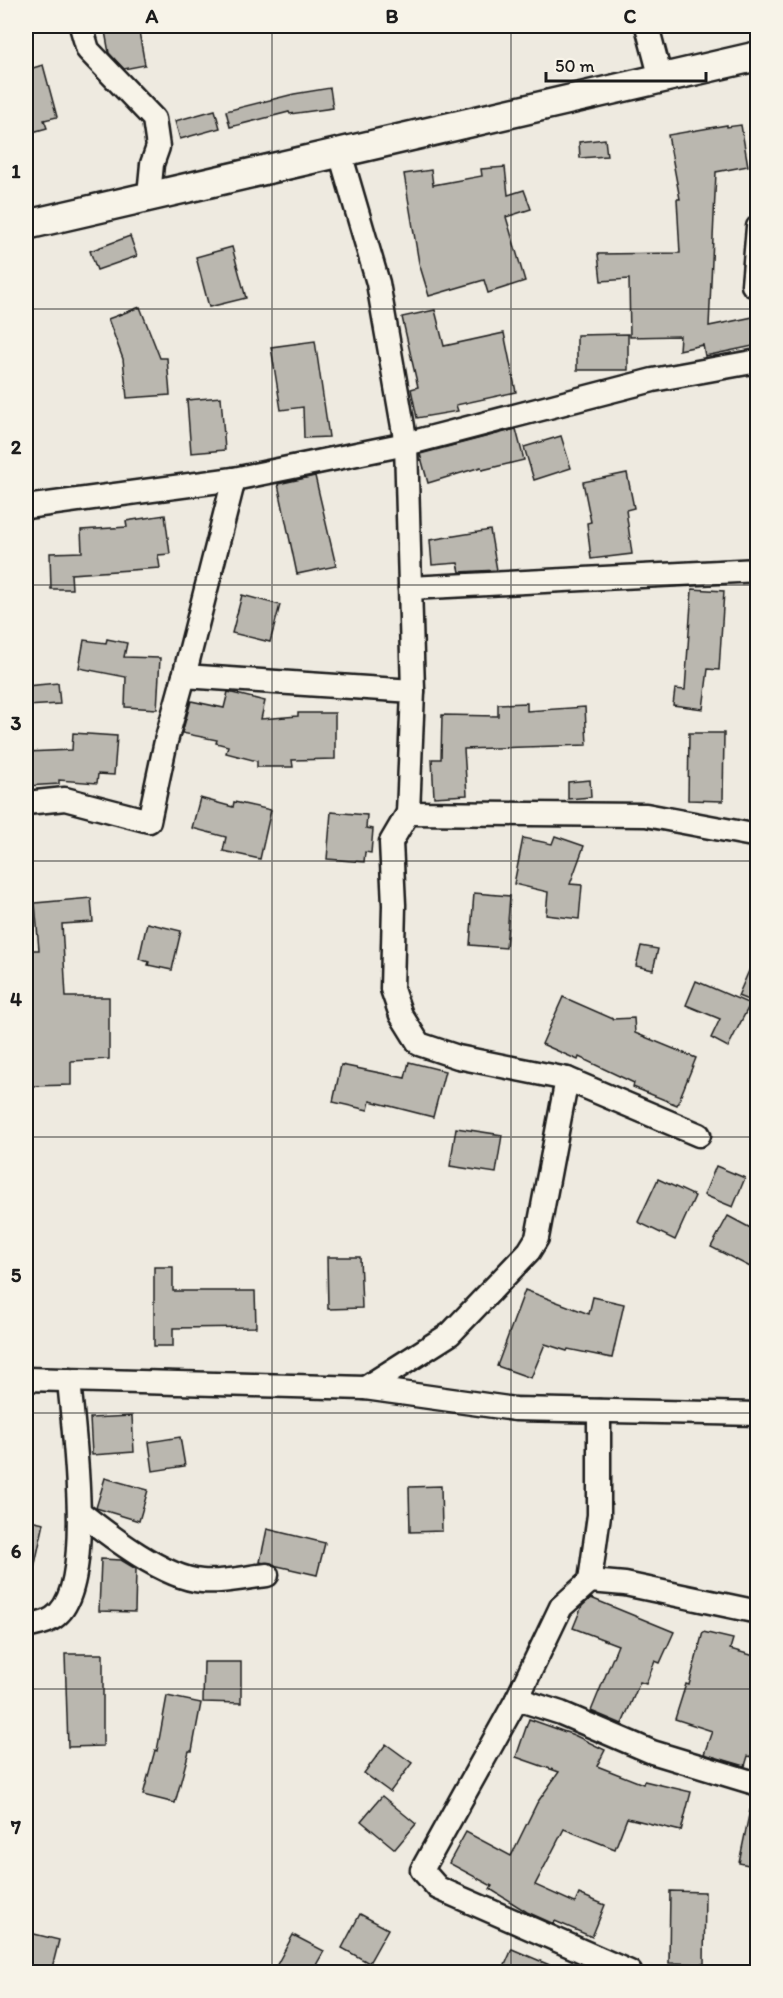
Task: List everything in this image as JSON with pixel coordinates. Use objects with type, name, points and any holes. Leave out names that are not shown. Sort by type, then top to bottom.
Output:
[{"type":"main road","points":[[26,225],[758,56]]},
{"type":"street","points":[[81,26],[88,50],[154,119],[158,147],[152,164],[149,195]]},
{"type":"street","points":[[647,26],[661,80]]},
{"type":"street","points":[[340,153],[378,283],[406,444],[413,691],[408,813],[392,842],[394,905],[392,989],[401,1016],[419,1044],[458,1057],[567,1079],[699,1135]]},
{"type":"street","points":[[753,285],[758,227]]},
{"type":"street","points":[[26,507],[234,479],[406,444],[653,380],[758,361]]},
{"type":"street","points":[[26,803],[65,799],[149,821],[166,741],[234,479]]},
{"type":"street","points":[[410,588],[758,570]]},
{"type":"street","points":[[184,676],[413,691]]},
{"type":"street","points":[[408,813],[646,815],[758,836]]},
{"type":"street","points":[[365,1388],[450,1334],[529,1251],[537,1238],[567,1079]]},
{"type":"street","points":[[26,1379],[365,1388],[515,1409],[758,1414]]},
{"type":"street","points":[[26,1627],[45,1623],[60,1613],[72,1592],[81,1513],[69,1380]]},
{"type":"street","points":[[599,1411],[599,1515],[590,1581],[561,1607],[517,1699],[422,1870],[438,1888],[630,1972]]},
{"type":"street","points":[[81,1513],[118,1542],[188,1578],[203,1581],[267,1575]]},
{"type":"street","points":[[590,1581],[625,1584],[758,1612]]},
{"type":"street","points":[[517,1699],[561,1713],[651,1752],[758,1784]]},
{"type":"building","points":[[104,26],[138,26],[145,65],[124,69],[109,53]]},
{"type":"building","points":[[43,65],[57,117],[44,120],[47,128],[29,133],[26,119],[26,70]]},
{"type":"building","points":[[330,88],[333,108],[290,114],[289,112],[230,127],[226,111],[294,94]]},
{"type":"building","points":[[215,110],[220,128],[180,139],[175,121]]},
{"type":"building","points":[[727,125],[727,127],[741,125],[748,166],[716,172],[709,326],[758,316],[758,345],[705,356],[703,345],[679,350],[680,336],[630,337],[629,279],[601,281],[598,254],[680,253],[677,199],[680,199],[668,135]]},
{"type":"building","points":[[605,139],[607,156],[580,158],[579,142]]},
{"type":"building","points":[[505,167],[508,195],[524,190],[531,209],[506,217],[525,281],[488,293],[484,280],[429,296],[419,263],[404,174],[431,170],[433,185],[482,176],[481,169]]},
{"type":"building","points":[[130,236],[137,256],[97,270],[90,251]]},
{"type":"building","points":[[232,247],[246,298],[209,307],[196,257]]},
{"type":"building","points":[[140,307],[160,358],[167,358],[170,395],[127,398],[123,359],[108,319]]},
{"type":"building","points":[[435,310],[444,346],[504,333],[516,392],[456,405],[458,411],[417,418],[411,389],[418,387],[402,317]]},
{"type":"building","points":[[628,334],[628,370],[577,370],[577,335]]},
{"type":"building","points":[[315,341],[329,437],[304,438],[303,407],[281,410],[271,347]]},
{"type":"building","points":[[221,397],[225,450],[191,453],[187,400]]},
{"type":"building","points":[[516,429],[524,460],[482,470],[481,467],[428,483],[420,454]]},
{"type":"building","points":[[561,436],[571,468],[534,480],[524,447]]},
{"type":"building","points":[[627,473],[634,508],[626,510],[632,554],[591,559],[587,523],[591,522],[583,482]]},
{"type":"building","points":[[315,476],[336,566],[297,574],[278,484]]},
{"type":"building","points":[[165,515],[170,554],[158,555],[160,568],[71,574],[72,589],[51,589],[50,553],[82,552],[81,530],[127,527],[126,521]]},
{"type":"building","points":[[490,530],[497,570],[460,572],[458,563],[432,565],[430,540]]},
{"type":"building","points":[[692,589],[724,591],[719,670],[708,669],[703,709],[673,705],[675,689],[685,690]]},
{"type":"building","points":[[242,595],[280,605],[270,642],[232,633]]},
{"type":"building","points":[[107,639],[127,643],[124,657],[160,658],[157,709],[125,707],[126,677],[79,668],[84,640],[106,643]]},
{"type":"building","points":[[58,683],[60,704],[26,706],[26,686]]},
{"type":"building","points":[[228,692],[265,701],[261,719],[298,716],[298,713],[335,713],[335,759],[292,760],[293,767],[257,767],[257,761],[226,753],[228,746],[216,743],[217,740],[182,733],[191,701],[224,708]]},
{"type":"building","points":[[527,703],[527,711],[585,707],[587,745],[464,749],[467,795],[434,797],[432,759],[441,759],[442,715],[498,716],[498,704]]},
{"type":"building","points":[[73,733],[117,736],[114,775],[98,774],[97,783],[59,780],[59,784],[26,786],[26,752],[72,750]]},
{"type":"building","points":[[689,733],[724,733],[723,801],[688,800]]},
{"type":"building","points":[[590,780],[591,797],[568,799],[568,782]]},
{"type":"building","points":[[200,798],[233,807],[234,802],[271,810],[260,859],[223,851],[226,837],[192,828]]},
{"type":"building","points":[[331,812],[367,815],[366,828],[373,829],[371,853],[365,852],[364,862],[327,859]]},
{"type":"building","points":[[555,836],[584,846],[570,884],[582,885],[579,919],[546,915],[548,892],[514,884],[523,838],[552,844]]},
{"type":"building","points":[[474,893],[510,896],[506,948],[470,945]]},
{"type":"building","points":[[91,898],[93,922],[62,924],[66,997],[109,997],[109,1059],[71,1061],[71,1085],[30,1086],[29,1036],[26,1036],[26,950],[39,950],[35,903]]},
{"type":"building","points":[[147,923],[181,931],[172,970],[148,965],[149,962],[139,959]]},
{"type":"building","points":[[641,946],[658,949],[653,970],[636,966]]},
{"type":"building","points":[[758,950],[758,1004],[738,996]]},
{"type":"building","points":[[696,981],[750,1004],[728,1047],[711,1038],[720,1019],[686,1005]]},
{"type":"building","points":[[563,997],[613,1019],[634,1018],[635,1033],[696,1058],[677,1105],[633,1087],[634,1083],[579,1057],[578,1060],[542,1044]]},
{"type":"building","points":[[409,1062],[445,1071],[433,1117],[370,1101],[368,1110],[333,1102],[341,1065],[405,1078]]},
{"type":"building","points":[[456,1128],[502,1135],[496,1173],[450,1166]]},
{"type":"building","points":[[716,1166],[745,1178],[733,1207],[704,1195]]},
{"type":"building","points":[[658,1179],[695,1196],[675,1240],[638,1222]]},
{"type":"building","points":[[728,1216],[758,1232],[758,1271],[711,1247]]},
{"type":"building","points":[[327,1257],[360,1257],[362,1308],[328,1309]]},
{"type":"building","points":[[154,1267],[173,1267],[173,1291],[255,1291],[256,1327],[173,1328],[173,1346],[154,1346]]},
{"type":"building","points":[[525,1290],[589,1314],[593,1297],[624,1304],[612,1358],[568,1349],[567,1351],[545,1344],[531,1378],[497,1366]]},
{"type":"building","points":[[132,1416],[134,1452],[92,1455],[90,1418]]},
{"type":"building","points":[[180,1437],[185,1466],[153,1471],[149,1442]]},
{"type":"building","points":[[105,1478],[148,1490],[139,1521],[96,1508]]},
{"type":"building","points":[[441,1486],[442,1531],[410,1532],[409,1487]]},
{"type":"building","points":[[26,1519],[44,1523],[33,1573],[26,1572]]},
{"type":"building","points":[[267,1529],[325,1543],[317,1575],[260,1562]]},
{"type":"building","points":[[101,1559],[121,1560],[136,1569],[135,1612],[99,1611]]},
{"type":"building","points":[[591,1598],[674,1632],[660,1663],[655,1661],[646,1684],[640,1682],[622,1724],[591,1711],[618,1645],[573,1628],[582,1606]]},
{"type":"building","points":[[703,1632],[733,1639],[730,1649],[758,1657],[758,1758],[748,1756],[745,1766],[704,1754],[712,1731],[675,1719],[686,1684],[689,1685]]},
{"type":"building","points":[[65,1654],[103,1654],[103,1746],[68,1747]]},
{"type":"building","points":[[204,1662],[241,1662],[241,1703],[203,1702]]},
{"type":"building","points":[[167,1696],[201,1703],[192,1751],[189,1751],[175,1803],[143,1795],[155,1750],[157,1751]]},
{"type":"building","points":[[529,1719],[574,1735],[605,1750],[597,1766],[643,1784],[644,1781],[691,1792],[681,1831],[627,1818],[615,1849],[564,1829],[535,1885],[575,1903],[579,1894],[605,1905],[592,1937],[527,1912],[490,1889],[492,1886],[449,1863],[466,1832],[511,1856],[537,1803],[559,1772],[516,1757]]},
{"type":"building","points":[[386,1744],[412,1763],[390,1792],[364,1773]]},
{"type":"building","points":[[382,1796],[416,1824],[395,1849],[361,1821]]},
{"type":"building","points":[[750,1810],[758,1811],[758,1867],[739,1863]]},
{"type":"building","points":[[670,1891],[705,1892],[704,1964],[669,1963]]},
{"type":"building","points":[[360,1914],[388,1929],[369,1963],[342,1948]]},
{"type":"building","points":[[26,1932],[59,1940],[51,1972],[26,1972]]},
{"type":"building","points":[[293,1935],[324,1951],[312,1972],[273,1972]]},
{"type":"building","points":[[512,1949],[566,1972],[502,1972]]}]
